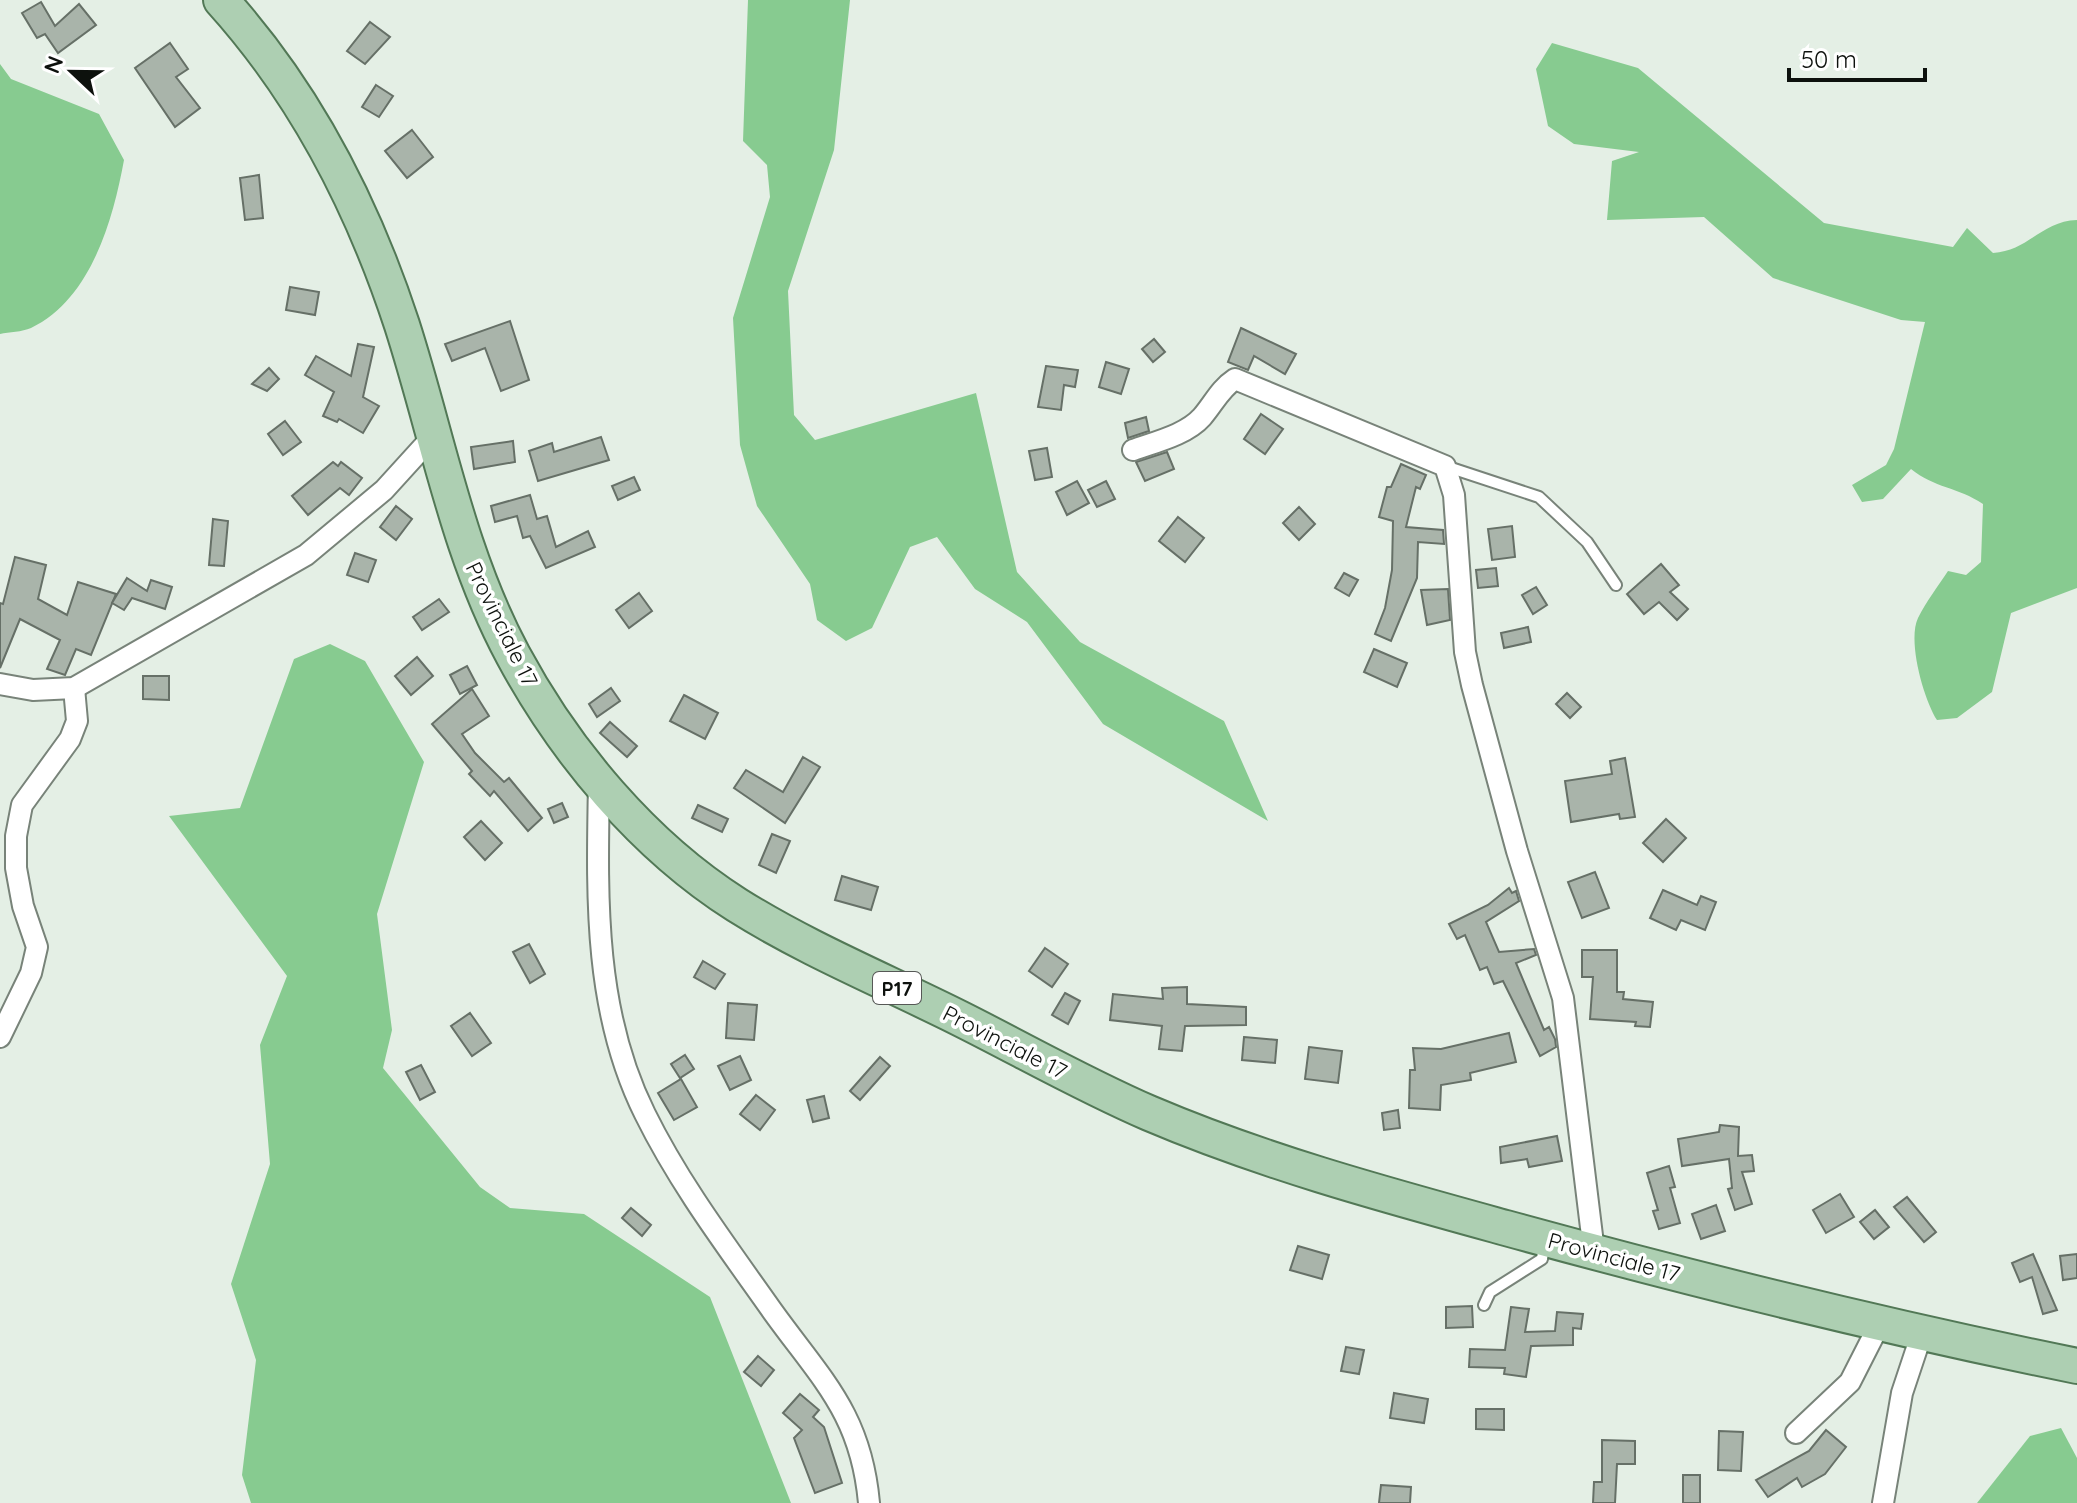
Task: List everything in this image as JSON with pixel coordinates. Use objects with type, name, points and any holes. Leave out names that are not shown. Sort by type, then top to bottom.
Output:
[{"type":"main road","name":"Provinciale 17","points":[[221,0],[275,64],[343,180],[376,253],[434,435],[464,546],[487,600],[535,691],[599,781],[672,855],[732,902],[838,962],[919,998],[1079,1081],[1221,1141],[1375,1192],[1594,1252],[1879,1325],[2077,1366]]},
{"type":"street","points":[[1133,450],[1177,433],[1200,420],[1224,386],[1235,379],[1445,466],[1454,495],[1465,652],[1472,685],[1517,851],[1563,998],[1594,1252]]},
{"type":"street","points":[[0,684],[33,690],[74,688],[306,555],[384,490],[434,435]]},
{"type":"street","points":[[0,1037],[31,973],[37,947],[23,906],[16,868],[16,836],[22,805],[70,739],[77,721],[74,688]]},
{"type":"street","points":[[599,781],[597,888],[602,964],[606,993],[631,1081],[666,1153],[718,1236],[848,1415],[864,1464],[869,1503]]},
{"type":"street","points":[[1796,1433],[1850,1382],[1879,1325]]},
{"type":"street","points":[[1883,1503],[1902,1393],[1922,1333]]},
{"type":"lane","points":[[1445,466],[1539,497],[1587,542],[1616,585]]},
{"type":"lane","points":[[1484,1305],[1490,1292],[1542,1259],[1545,1239]]},
{"type":"green space","points":[[748,0],[850,0],[834,150],[788,291],[794,415],[815,440],[976,393],[1017,572],[1080,642],[1224,721],[1268,821],[1103,724],[1027,622],[975,589],[937,537],[910,547],[872,628],[846,641],[817,620],[810,584],[757,506],[740,445],[733,318],[770,197],[767,165],[743,141]]},
{"type":"green space","points":[[1552,43],[1638,68],[1824,223],[1953,247],[1967,228],[1993,253],[2016,247],[2054,225],[2077,220],[2077,588],[2011,613],[1992,692],[1957,718],[1937,720],[1932,711],[1918,670],[1915,628],[1921,612],[1948,571],[1966,575],[1981,562],[1983,504],[1928,480],[1911,469],[1883,499],[1862,502],[1852,485],[1886,465],[1894,449],[1925,322],[1901,320],[1773,278],[1704,217],[1607,220],[1612,161],[1639,152],[1574,144],[1548,126],[1536,69]]},
{"type":"green space","points":[[0,64],[11,79],[99,114],[124,160],[106,232],[84,278],[52,315],[31,328],[0,334]]},
{"type":"green space","points":[[330,644],[365,661],[424,762],[377,914],[392,1030],[383,1068],[480,1187],[510,1208],[584,1214],[710,1297],[791,1503],[251,1503],[242,1475],[256,1360],[231,1284],[270,1164],[260,1045],[287,976],[169,816],[240,808],[294,659]]},
{"type":"green space","points":[[2061,1428],[2077,1458],[2077,1503],[1977,1503],[2030,1436]]},
{"type":"building","points":[[41,2],[55,26],[79,4],[96,25],[58,53],[45,34],[37,38],[22,13]]},
{"type":"building","points":[[370,22],[390,37],[365,64],[347,51]]},
{"type":"building","points":[[170,43],[188,69],[176,77],[200,108],[175,127],[135,68]]},
{"type":"building","points":[[376,85],[393,96],[379,117],[362,107]]},
{"type":"building","points":[[412,130],[433,157],[407,178],[385,151]]},
{"type":"building","points":[[259,175],[263,218],[245,220],[240,178]]},
{"type":"building","points":[[290,287],[319,292],[315,315],[286,310]]},
{"type":"building","points":[[510,321],[529,380],[501,391],[485,348],[452,361],[445,344]]},
{"type":"building","points":[[1241,328],[1296,354],[1285,374],[1254,356],[1248,370],[1228,362]]},
{"type":"building","points":[[1154,339],[1165,352],[1153,362],[1142,349]]},
{"type":"building","points":[[358,344],[374,347],[363,397],[379,406],[363,433],[339,419],[337,422],[323,416],[334,392],[305,375],[316,356],[351,376]]},
{"type":"building","points":[[1106,362],[1129,369],[1121,394],[1099,387]]},
{"type":"building","points":[[1046,366],[1078,370],[1075,387],[1064,385],[1061,410],[1038,407]]},
{"type":"building","points":[[269,368],[279,379],[267,391],[252,384]]},
{"type":"building","points":[[1261,414],[1283,429],[1265,454],[1244,439]]},
{"type":"building","points":[[1146,417],[1149,431],[1128,438],[1125,423]]},
{"type":"building","points":[[285,421],[301,442],[283,455],[268,434]]},
{"type":"building","points":[[601,437],[609,460],[538,481],[529,451],[552,443],[554,452]]},
{"type":"building","points":[[513,441],[515,462],[474,469],[471,447]]},
{"type":"building","points":[[1047,448],[1052,477],[1035,480],[1029,451]]},
{"type":"building","points":[[1167,452],[1174,469],[1145,481],[1136,462]]},
{"type":"building","points":[[333,462],[338,466],[341,462],[362,478],[349,495],[340,488],[308,515],[292,496]]},
{"type":"building","points":[[1401,464],[1426,475],[1420,489],[1416,487],[1406,527],[1443,530],[1444,544],[1418,542],[1417,578],[1391,641],[1375,634],[1385,608],[1392,570],[1393,521],[1379,517],[1387,487],[1391,487]]},
{"type":"building","points":[[634,477],[640,490],[618,500],[612,486]]},
{"type":"building","points":[[1077,481],[1089,503],[1067,515],[1056,492]]},
{"type":"building","points":[[1106,481],[1115,499],[1097,507],[1088,490]]},
{"type":"building","points":[[530,495],[537,519],[547,516],[556,547],[588,531],[595,547],[546,568],[530,536],[523,538],[517,516],[495,522],[491,506]]},
{"type":"building","points":[[396,506],[412,519],[396,540],[380,527]]},
{"type":"building","points":[[1299,507],[1315,524],[1299,540],[1283,523]]},
{"type":"building","points":[[1178,517],[1204,538],[1185,562],[1159,541]]},
{"type":"building","points":[[213,519],[228,521],[224,566],[209,565]]},
{"type":"building","points":[[1512,526],[1515,557],[1492,560],[1488,529]]},
{"type":"building","points":[[355,553],[376,560],[368,582],[347,575]]},
{"type":"building","points":[[15,557],[46,565],[38,599],[67,615],[78,582],[116,594],[91,655],[76,649],[65,675],[47,669],[60,640],[20,619],[0,668],[0,603],[3,604]]},
{"type":"building","points":[[1661,564],[1679,585],[1670,592],[1688,609],[1677,620],[1659,602],[1644,614],[1627,594]]},
{"type":"building","points":[[1496,568],[1498,586],[1478,588],[1476,570]]},
{"type":"building","points":[[1344,573],[1358,580],[1349,596],[1335,588]]},
{"type":"building","points":[[127,578],[147,591],[151,580],[172,587],[165,609],[132,598],[124,610],[112,603]]},
{"type":"building","points":[[1536,587],[1547,605],[1533,614],[1522,595]]},
{"type":"building","points":[[1448,589],[1450,620],[1427,625],[1421,590]]},
{"type":"building","points":[[639,593],[652,611],[629,628],[616,610]]},
{"type":"building","points":[[439,599],[449,612],[422,630],[413,617]]},
{"type":"building","points":[[1528,627],[1531,642],[1504,648],[1501,633]]},
{"type":"building","points":[[1374,649],[1407,663],[1397,687],[1364,672]]},
{"type":"building","points":[[417,657],[433,676],[411,695],[395,676]]},
{"type":"building","points":[[467,666],[477,685],[460,694],[450,675]]},
{"type":"building","points":[[143,676],[169,676],[169,700],[143,699]]},
{"type":"building","points":[[611,688],[620,701],[597,717],[589,704]]},
{"type":"building","points":[[472,689],[489,716],[462,734],[475,753],[504,782],[509,778],[542,818],[528,831],[494,791],[490,796],[469,774],[472,771],[432,724]]},
{"type":"building","points":[[1567,693],[1581,707],[1570,718],[1556,704]]},
{"type":"building","points":[[684,695],[718,713],[705,739],[670,721]]},
{"type":"building","points":[[610,722],[637,746],[627,757],[600,733]]},
{"type":"building","points":[[803,757],[820,767],[785,823],[734,788],[746,770],[783,792]]},
{"type":"building","points":[[1625,758],[1635,817],[1620,819],[1619,814],[1571,822],[1565,781],[1612,774],[1610,761]]},
{"type":"building","points":[[562,803],[568,817],[554,823],[548,809]]},
{"type":"building","points":[[698,805],[728,819],[722,832],[692,818]]},
{"type":"building","points":[[1666,819],[1686,838],[1663,862],[1643,843]]},
{"type":"building","points":[[481,821],[502,843],[485,860],[464,837]]},
{"type":"building","points":[[772,834],[790,841],[776,873],[759,865]]},
{"type":"building","points":[[1595,872],[1609,908],[1582,918],[1568,882]]},
{"type":"building","points":[[842,876],[878,887],[871,910],[835,900]]},
{"type":"building","points":[[1509,888],[1512,893],[1516,891],[1519,901],[1486,922],[1499,952],[1534,949],[1536,955],[1516,963],[1544,1030],[1549,1027],[1555,1039],[1556,1047],[1540,1056],[1503,981],[1494,984],[1487,967],[1480,970],[1465,935],[1457,939],[1449,924],[1488,905]]},
{"type":"building","points":[[1663,890],[1697,905],[1701,896],[1716,902],[1705,930],[1681,920],[1676,930],[1650,918]]},
{"type":"building","points":[[529,944],[545,974],[530,983],[513,952]]},
{"type":"building","points":[[1045,948],[1068,964],[1052,987],[1029,971]]},
{"type":"building","points":[[1582,950],[1617,950],[1617,992],[1624,992],[1623,999],[1653,1002],[1650,1027],[1635,1026],[1636,1022],[1590,1019],[1593,977],[1582,977]]},
{"type":"building","points":[[703,961],[725,974],[715,989],[694,977]]},
{"type":"building","points":[[1187,987],[1187,1004],[1246,1007],[1246,1025],[1185,1026],[1182,1051],[1159,1049],[1162,1026],[1110,1020],[1113,994],[1163,999],[1162,988]]},
{"type":"building","points":[[1065,993],[1080,1001],[1068,1024],[1052,1015]]},
{"type":"building","points":[[728,1003],[757,1005],[754,1040],[726,1038]]},
{"type":"building","points":[[470,1013],[491,1043],[472,1056],[451,1026]]},
{"type":"building","points":[[1509,1033],[1516,1062],[1470,1073],[1471,1080],[1441,1085],[1440,1110],[1409,1108],[1410,1070],[1415,1070],[1413,1048],[1441,1049]]},
{"type":"building","points":[[1244,1037],[1277,1040],[1275,1063],[1242,1060]]},
{"type":"building","points":[[1309,1047],[1342,1051],[1338,1083],[1305,1079]]},
{"type":"building","points":[[685,1055],[694,1069],[680,1078],[671,1064]]},
{"type":"building","points":[[740,1056],[751,1080],[730,1090],[718,1066]]},
{"type":"building","points":[[880,1057],[890,1066],[860,1100],[850,1091]]},
{"type":"building","points":[[421,1065],[435,1092],[420,1100],[406,1072]]},
{"type":"building","points":[[681,1079],[697,1107],[674,1120],[658,1093]]},
{"type":"building","points":[[756,1095],[775,1110],[760,1130],[740,1114]]},
{"type":"building","points":[[824,1096],[829,1118],[813,1122],[807,1100]]},
{"type":"building","points":[[1398,1110],[1400,1128],[1384,1130],[1382,1113]]},
{"type":"building","points":[[1720,1125],[1739,1127],[1738,1156],[1752,1155],[1754,1171],[1742,1172],[1752,1204],[1735,1210],[1728,1189],[1732,1188],[1729,1159],[1682,1166],[1678,1139],[1719,1132]]},
{"type":"building","points":[[1557,1136],[1562,1161],[1529,1167],[1527,1159],[1501,1163],[1500,1147]]},
{"type":"building","points":[[1669,1166],[1675,1187],[1670,1188],[1680,1223],[1659,1229],[1653,1211],[1658,1210],[1647,1173]]},
{"type":"building","points":[[1840,1194],[1854,1217],[1826,1233],[1813,1210]]},
{"type":"building","points":[[1907,1197],[1936,1232],[1924,1242],[1894,1207]]},
{"type":"building","points":[[1716,1205],[1725,1231],[1701,1239],[1692,1214]]},
{"type":"building","points":[[631,1208],[651,1225],[642,1236],[622,1218]]},
{"type":"building","points":[[1875,1210],[1889,1227],[1874,1239],[1860,1222]]},
{"type":"building","points":[[1298,1246],[1329,1255],[1322,1279],[1290,1270]]},
{"type":"building","points":[[2033,1254],[2057,1310],[2043,1314],[2032,1277],[2020,1282],[2012,1263]]},
{"type":"building","points":[[2077,1254],[2077,1278],[2063,1280],[2060,1256]]},
{"type":"building","points":[[1472,1306],[1473,1327],[1446,1328],[1446,1307]]},
{"type":"building","points":[[1511,1307],[1529,1309],[1525,1332],[1555,1331],[1557,1312],[1583,1314],[1581,1329],[1573,1328],[1573,1345],[1531,1346],[1526,1377],[1504,1374],[1505,1368],[1469,1367],[1470,1349],[1505,1350]]},
{"type":"building","points":[[1346,1347],[1364,1350],[1359,1374],[1341,1371]]},
{"type":"building","points":[[758,1356],[774,1370],[761,1386],[744,1372]]},
{"type":"building","points":[[1394,1393],[1428,1399],[1424,1423],[1390,1418]]},
{"type":"building","points":[[800,1394],[819,1410],[813,1417],[824,1427],[842,1483],[815,1493],[794,1438],[802,1430],[783,1413]]},
{"type":"building","points":[[1476,1409],[1504,1409],[1504,1430],[1476,1429]]},
{"type":"building","points":[[1826,1430],[1846,1447],[1825,1474],[1802,1487],[1797,1478],[1768,1497],[1756,1480],[1809,1451]]},
{"type":"building","points":[[1719,1431],[1743,1432],[1741,1471],[1718,1470]]},
{"type":"building","points":[[1602,1440],[1635,1441],[1635,1464],[1617,1464],[1615,1503],[1593,1503],[1594,1482],[1602,1482]]},
{"type":"building","points":[[1683,1475],[1700,1475],[1700,1503],[1683,1503]]},
{"type":"building","points":[[1381,1485],[1411,1487],[1410,1503],[1379,1503]]}]
